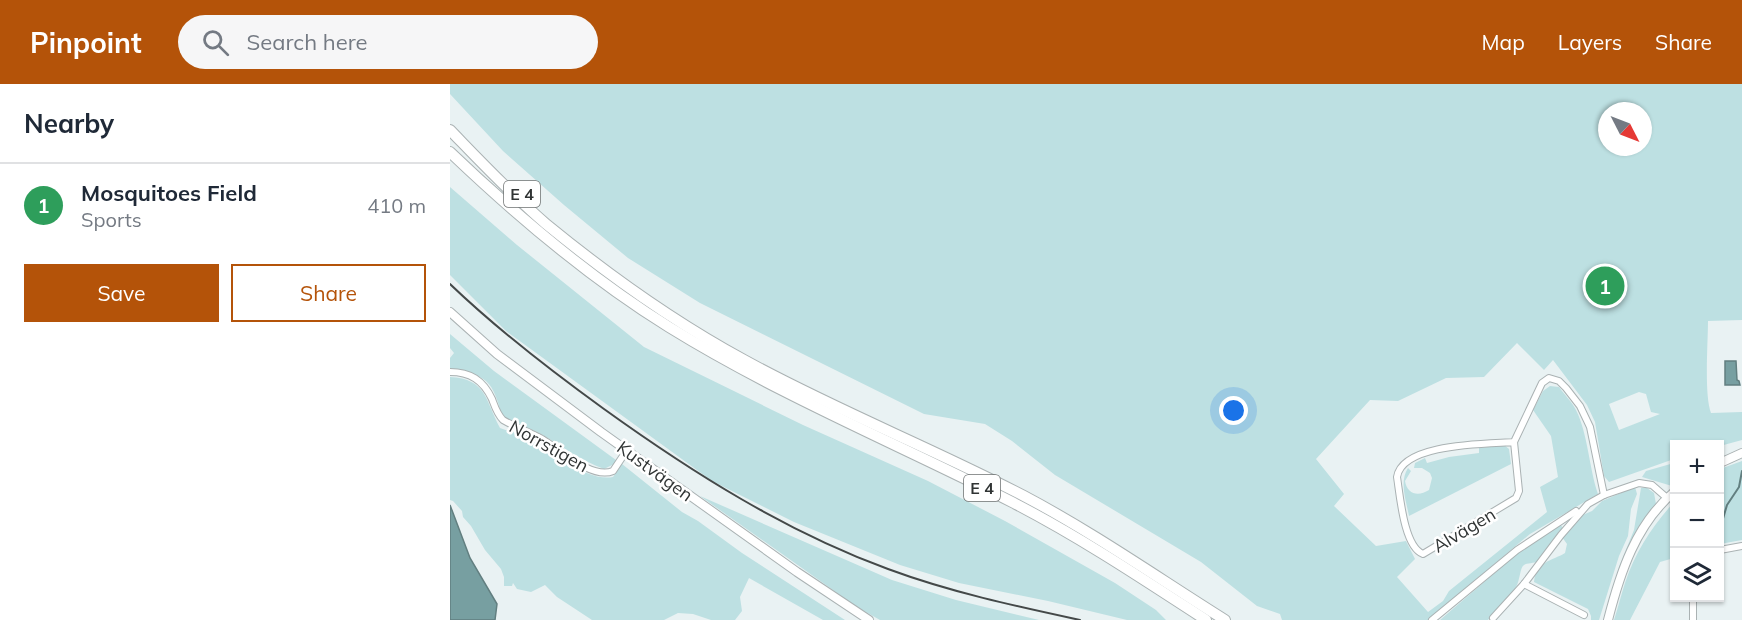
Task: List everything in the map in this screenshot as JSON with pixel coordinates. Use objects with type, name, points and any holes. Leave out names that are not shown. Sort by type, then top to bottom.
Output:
[{"type":"highway","name":"E 4","points":[[450,122],[497,170],[597,263]]},
{"type":"highway","name":"E 4","points":[[450,130],[488,170],[545,223],[669,315],[742,359],[796,387],[1032,501],[1135,561],[1225,620]]},
{"type":"highway","name":"E 4","points":[[450,152],[538,231],[604,282],[668,326],[744,371],[817,409],[1014,503],[1097,550],[1206,620]]},
{"type":"main road","name":"Kustvägen","points":[[450,312],[513,366],[627,450],[806,578],[869,620]]},
{"type":"main road","points":[[1724,461],[1742,453]]},
{"type":"main road","points":[[1608,620],[1616,587],[1638,536],[1672,494]]},
{"type":"street","name":"Norrstigen","points":[[450,372],[467,374],[478,380],[488,392],[498,416],[503,420],[540,438],[566,457],[596,471],[602,473],[613,471],[627,450]]},
{"type":"street","points":[[1514,442],[1542,383],[1549,378],[1559,381],[1580,406],[1590,427],[1604,495]]},
{"type":"street","name":"Alvägen","points":[[1514,442],[1519,491],[1516,498],[1423,554],[1416,551],[1409,538],[1396,477],[1402,464],[1435,450],[1514,442]]},
{"type":"street","points":[[1493,618],[1524,584],[1588,504],[1604,495],[1642,483],[1652,485],[1667,498]]},
{"type":"street","points":[[1432,620],[1525,544],[1576,511]]},
{"type":"street","points":[[1724,549],[1742,546]]},
{"type":"street","points":[[1524,584],[1584,615]]},
{"type":"street","points":[[1693,602],[1694,620]]},
{"type":"shaded area","points":[[450,84],[1742,84],[1742,320],[1708,321],[1707,368],[1711,413],[1742,412],[1742,440],[1724,445],[1724,440],[1670,440],[1670,460],[1609,482],[1604,476],[1595,422],[1587,405],[1553,360],[1544,370],[1517,343],[1484,377],[1446,378],[1398,401],[1370,400],[1316,459],[1344,494],[1334,506],[1376,546],[1406,541],[1415,559],[1397,577],[1428,612],[1443,601],[1449,591],[1547,512],[1540,487],[1558,477],[1551,436],[1533,410],[1543,391],[1550,386],[1559,387],[1580,419],[1598,494],[1530,534],[1428,620],[1282,620],[1280,614],[1257,606],[1201,562],[1055,475],[1012,441],[985,424],[924,414],[700,303],[628,258],[503,151],[450,94]],"holes":[[[1639,392],[1646,394],[1651,412],[1660,414],[1619,430],[1609,404]]]},
{"type":"shaded area","points":[[450,187],[517,245],[644,347],[803,425],[928,481],[1005,521],[1115,583],[1156,610],[1166,620],[1127,620],[959,583],[900,565],[794,522],[712,481],[506,331],[450,275]]},
{"type":"shaded area","points":[[450,334],[494,371],[616,460],[614,464],[604,469],[578,457],[537,432],[502,416],[495,395],[486,382],[472,374],[450,371],[450,358],[454,353],[450,348]]},
{"type":"shaded area","points":[[1725,361],[1736,361],[1737,380],[1740,385],[1725,385]]},
{"type":"shaded area","points":[[450,377],[471,382],[478,387],[500,428],[527,438],[570,465],[592,475],[613,477],[622,464],[682,512],[845,620],[823,620],[749,578],[740,597],[742,611],[735,620],[711,620],[693,614],[678,613],[664,620],[592,620],[557,597],[545,585],[531,592],[517,589],[513,583],[512,586],[504,586],[501,569],[485,550],[463,517],[462,511],[450,500]]},
{"type":"shaded area","points":[[1504,445],[1509,449],[1511,464],[1409,516],[1404,485],[1408,468],[1411,471],[1405,481],[1406,485],[1408,489],[1417,494],[1429,490],[1432,478],[1430,473],[1422,468],[1414,468],[1415,463],[1425,458],[1427,463],[1479,453],[1479,448]]},
{"type":"shaded area","points":[[1742,461],[1742,540],[1724,543],[1724,494],[1724,468]]},
{"type":"shaded area","points":[[1670,464],[1670,485],[1642,477],[1646,471]]},
{"type":"shaded area","points":[[1635,487],[1637,494],[1631,509],[1628,536],[1619,556],[1599,620],[1591,620],[1588,609],[1534,582],[1535,575],[1545,563],[1565,553],[1567,544],[1562,537],[1578,517],[1592,511],[1602,501]]},
{"type":"shaded area","points":[[1641,488],[1647,488],[1654,493],[1656,504],[1604,620],[1619,567],[1634,530]]},
{"type":"shaded area","points":[[700,496],[892,580],[956,600],[1039,620],[880,620],[857,607]]},
{"type":"shaded area","points":[[450,505],[470,558],[497,604],[495,620],[450,620]]},
{"type":"shaded area","points":[[1670,507],[1670,559],[1660,562],[1630,620],[1614,620],[1634,560]]},
{"type":"shaded area","points":[[1561,525],[1563,529],[1538,562],[1523,566],[1516,587],[1488,620],[1440,620],[1534,539]]},
{"type":"waterway","points":[[1724,515],[1727,505],[1739,487],[1742,471]]},
{"type":"railway","points":[[450,284],[525,349],[604,409],[671,456],[776,519],[850,554],[935,585],[1080,620]]},
{"type":"place","name":"Mosquitoes Field","points":[[1605,286]]}]
